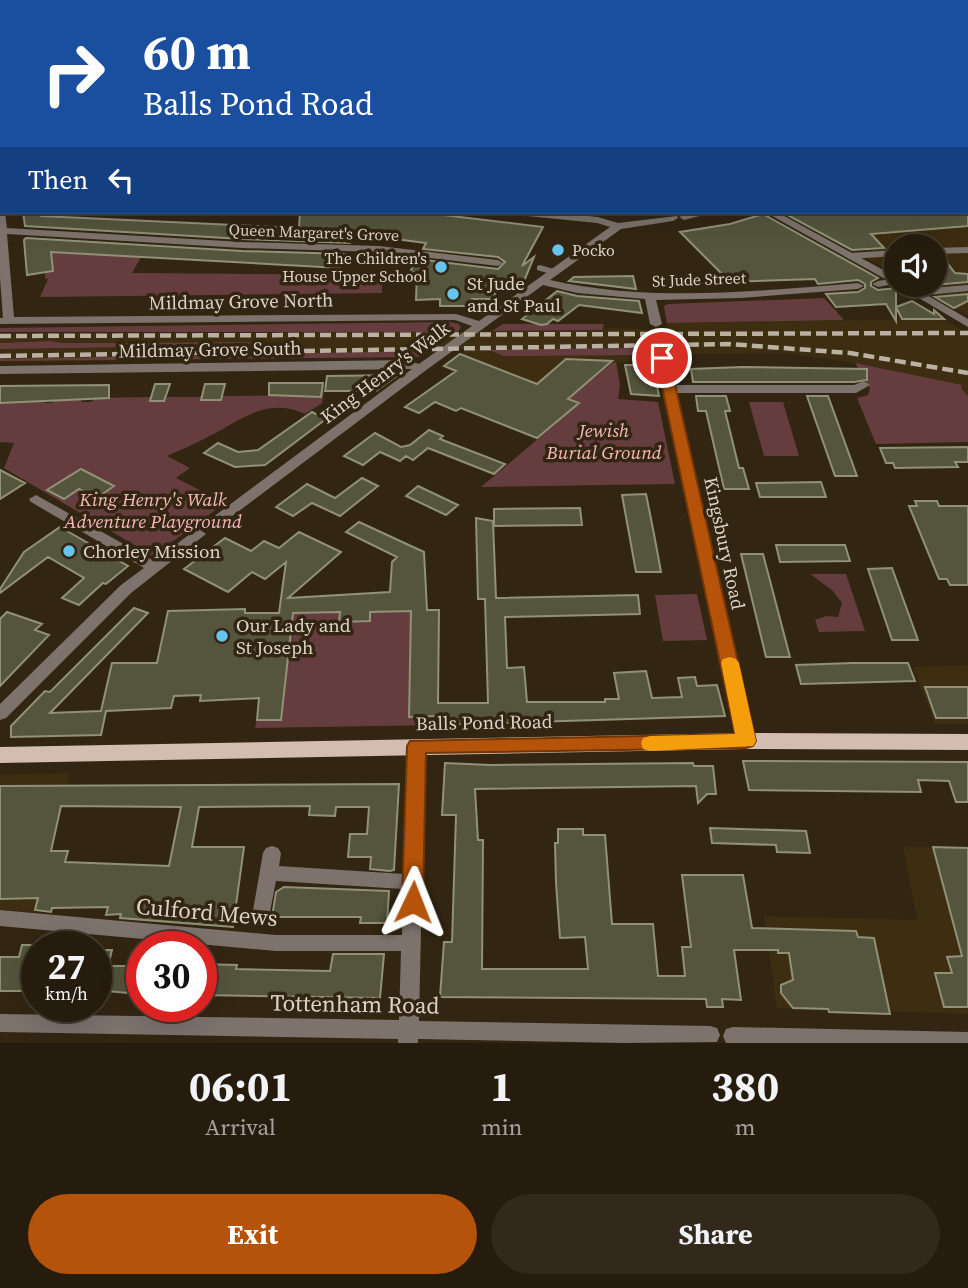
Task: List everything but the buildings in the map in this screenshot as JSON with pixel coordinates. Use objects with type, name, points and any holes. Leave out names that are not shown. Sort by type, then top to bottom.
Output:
[{"type":"main road","name":"Balls Pond Road","points":[[0,755],[746,741],[968,742]]},
{"type":"street","points":[[540,214],[598,220],[618,226],[699,214]]},
{"type":"street","points":[[774,214],[884,276]]},
{"type":"street","name":"King Henry's Walk","points":[[0,715],[100,613],[154,567],[447,350],[540,274],[554,272],[618,226]]},
{"type":"street","name":"Queen Margaret's Grove","points":[[1,230],[242,245],[379,249],[498,263]]},
{"type":"street","points":[[1,230],[4,321]]},
{"type":"street","points":[[947,251],[968,250]]},
{"type":"street","points":[[849,256],[884,254]]},
{"type":"street","name":"St Jude Street","points":[[540,274],[561,286],[650,297],[858,286]]},
{"type":"street","points":[[878,284],[884,284]]},
{"type":"street","points":[[947,290],[968,288]]},
{"type":"street","points":[[650,297],[656,324]]},
{"type":"street","points":[[922,297],[968,324]]},
{"type":"street","name":"Mildmay Grove North","points":[[4,321],[456,317],[475,328]]},
{"type":"street","name":"Kingsbury Road","points":[[662,354],[746,741]]},
{"type":"street","name":"Mildmay Grove South","points":[[0,370],[406,364],[421,368]]},
{"type":"street","points":[[668,389],[856,389],[864,385]]},
{"type":"street","points":[[36,499],[154,567]]},
{"type":"street","points":[[408,1036],[417,746]]},
{"type":"street","points":[[261,916],[272,853]]},
{"type":"street","points":[[268,873],[413,882]]},
{"type":"street","name":"Culford Mews","points":[[0,918],[276,943],[411,943]]},
{"type":"street","name":"Tottenham Road","points":[[0,1023],[408,1036],[710,1035]]},
{"type":"street","points":[[733,1036],[782,1040],[968,1042]]},
{"type":"shaded area","points":[[968,214],[968,316],[937,297],[947,297],[947,234],[884,234],[884,248],[868,229],[831,215]]},
{"type":"shaded area","points":[[884,248],[884,268],[858,254]]},
{"type":"shaded area","points":[[938,316],[968,334],[968,396],[961,388],[855,363],[786,353],[674,354],[672,347],[649,348],[650,362],[612,363],[572,397],[460,354],[467,349],[431,350],[418,357],[0,362],[0,349],[213,346],[269,342],[0,343],[0,333],[326,332],[450,322],[461,326],[458,332],[492,331],[498,327],[668,329],[667,323],[933,319]]},
{"type":"shaded area","points":[[968,665],[968,724],[935,724],[913,667]]},
{"type":"shaded area","points":[[70,773],[34,912],[0,909],[0,775]]},
{"type":"shaded area","points":[[903,847],[968,848],[968,1014],[777,1008],[764,916],[917,920]]},
{"type":"green space","points":[[63,245],[66,253],[141,257],[132,273],[382,275],[382,293],[40,297],[48,279],[45,278],[45,272],[53,271],[43,256]]},
{"type":"green space","points":[[824,298],[844,320],[667,323],[664,306],[668,304]]},
{"type":"green space","points":[[459,324],[461,328],[457,332],[0,332],[0,328]]},
{"type":"green space","points":[[503,324],[604,324],[602,330],[492,331]]},
{"type":"green space","points":[[270,342],[213,346],[0,349],[0,343]]},
{"type":"green space","points":[[648,348],[650,355],[503,356],[492,351],[467,350]]},
{"type":"green space","points":[[430,351],[418,357],[0,361],[0,359]]},
{"type":"green space","name":"Jewish Burial Ground","points":[[616,362],[620,385],[618,399],[658,402],[675,484],[481,487],[579,404],[569,399]]},
{"type":"green space","points":[[855,363],[962,385],[961,388],[968,396],[968,442],[876,444],[857,398],[868,395],[870,388]]},
{"type":"green space","name":"King Henry's Walk Adventure Playground","points":[[322,391],[322,403],[305,414],[291,409],[266,409],[242,418],[167,456],[190,468],[176,478],[225,503],[153,556],[4,468],[14,443],[0,442],[0,399],[16,399],[15,403],[24,403],[26,399],[44,399],[44,403],[52,403],[53,399],[82,398],[81,402],[91,402],[96,398],[152,397],[151,401],[164,401],[166,397],[221,400],[222,396],[321,395]]},
{"type":"green space","points":[[749,402],[783,402],[799,456],[764,456]]},
{"type":"green space","points":[[810,574],[846,574],[865,631],[819,632],[815,620],[826,616],[838,617],[842,603],[832,590]]},
{"type":"green space","points":[[697,594],[707,640],[663,641],[655,595]]},
{"type":"green space","points":[[411,611],[409,717],[437,717],[437,725],[255,728],[257,720],[281,719],[293,613],[340,612],[369,621],[370,612]]},
{"type":"railway","points":[[0,336],[968,333]]},
{"type":"railway","points":[[0,356],[729,344],[850,353],[968,373]]},
{"type":"slow traffic","points":[[650,743],[746,741],[730,663]]},
{"type":"place","name":"Pocko","points":[[558,250]]},
{"type":"place","name":"The Children's House Upper School","points":[[441,267]]},
{"type":"place","name":"St Jude and St Paul","points":[[453,294]]},
{"type":"place","name":"Chorley Mission","points":[[69,551]]},
{"type":"place","name":"Our Lady and St Joseph","points":[[222,636]]},
{"type":"route","points":[[413,902],[417,746],[746,741],[662,358]]}]
